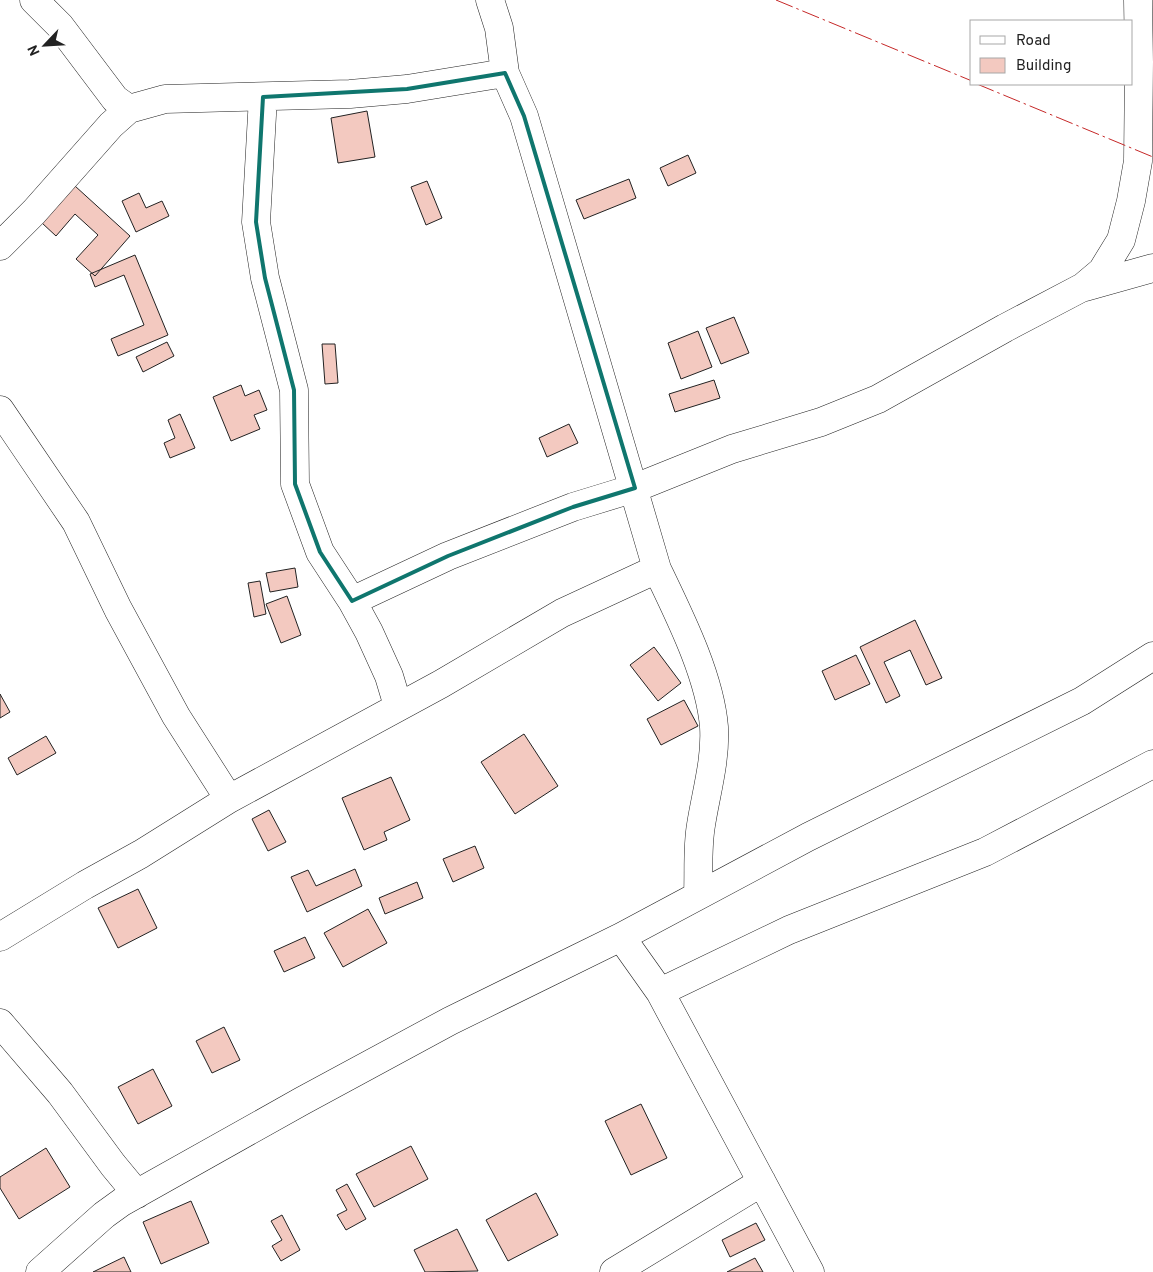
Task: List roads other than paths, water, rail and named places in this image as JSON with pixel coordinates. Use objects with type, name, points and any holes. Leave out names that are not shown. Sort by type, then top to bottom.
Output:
[{"type":"street","points":[[34,0],[60,26],[115,98],[129,109]]},
{"type":"street","points":[[490,0],[500,28],[506,72],[524,116],[658,569],[707,687],[714,727],[712,760],[700,828],[698,894]]},
{"type":"street","points":[[352,601],[448,556],[573,507],[635,488],[732,448],[821,422],[878,399],[1083,287],[1102,271],[1121,240],[1131,201],[1138,161],[1140,7]]},
{"type":"street","points":[[0,246],[34,212],[111,125],[129,109],[164,99],[350,94],[398,90],[506,72]]},
{"type":"street","points":[[262,97],[256,222],[264,278],[294,390],[295,484],[320,552],[352,601],[369,632],[388,676],[398,706]]},
{"type":"street","points":[[1083,287],[1153,268]]},
{"type":"street","points":[[0,410],[76,522],[118,609],[176,716],[229,798]]},
{"type":"street","points":[[0,938],[85,885],[141,854],[229,798],[441,684],[562,613],[658,569]]},
{"type":"street","points":[[40,1272],[104,1216],[137,1194],[285,1110],[450,1021],[621,937],[698,894],[808,837],[1082,701],[1153,656]]},
{"type":"street","points":[[660,992],[789,930],[985,852],[1153,764]]},
{"type":"street","points":[[621,937],[660,992],[810,1272]]},
{"type":"street","points":[[0,1023],[60,1092],[113,1165],[137,1194]]},
{"type":"street","points":[[614,1272],[762,1182]]}]
